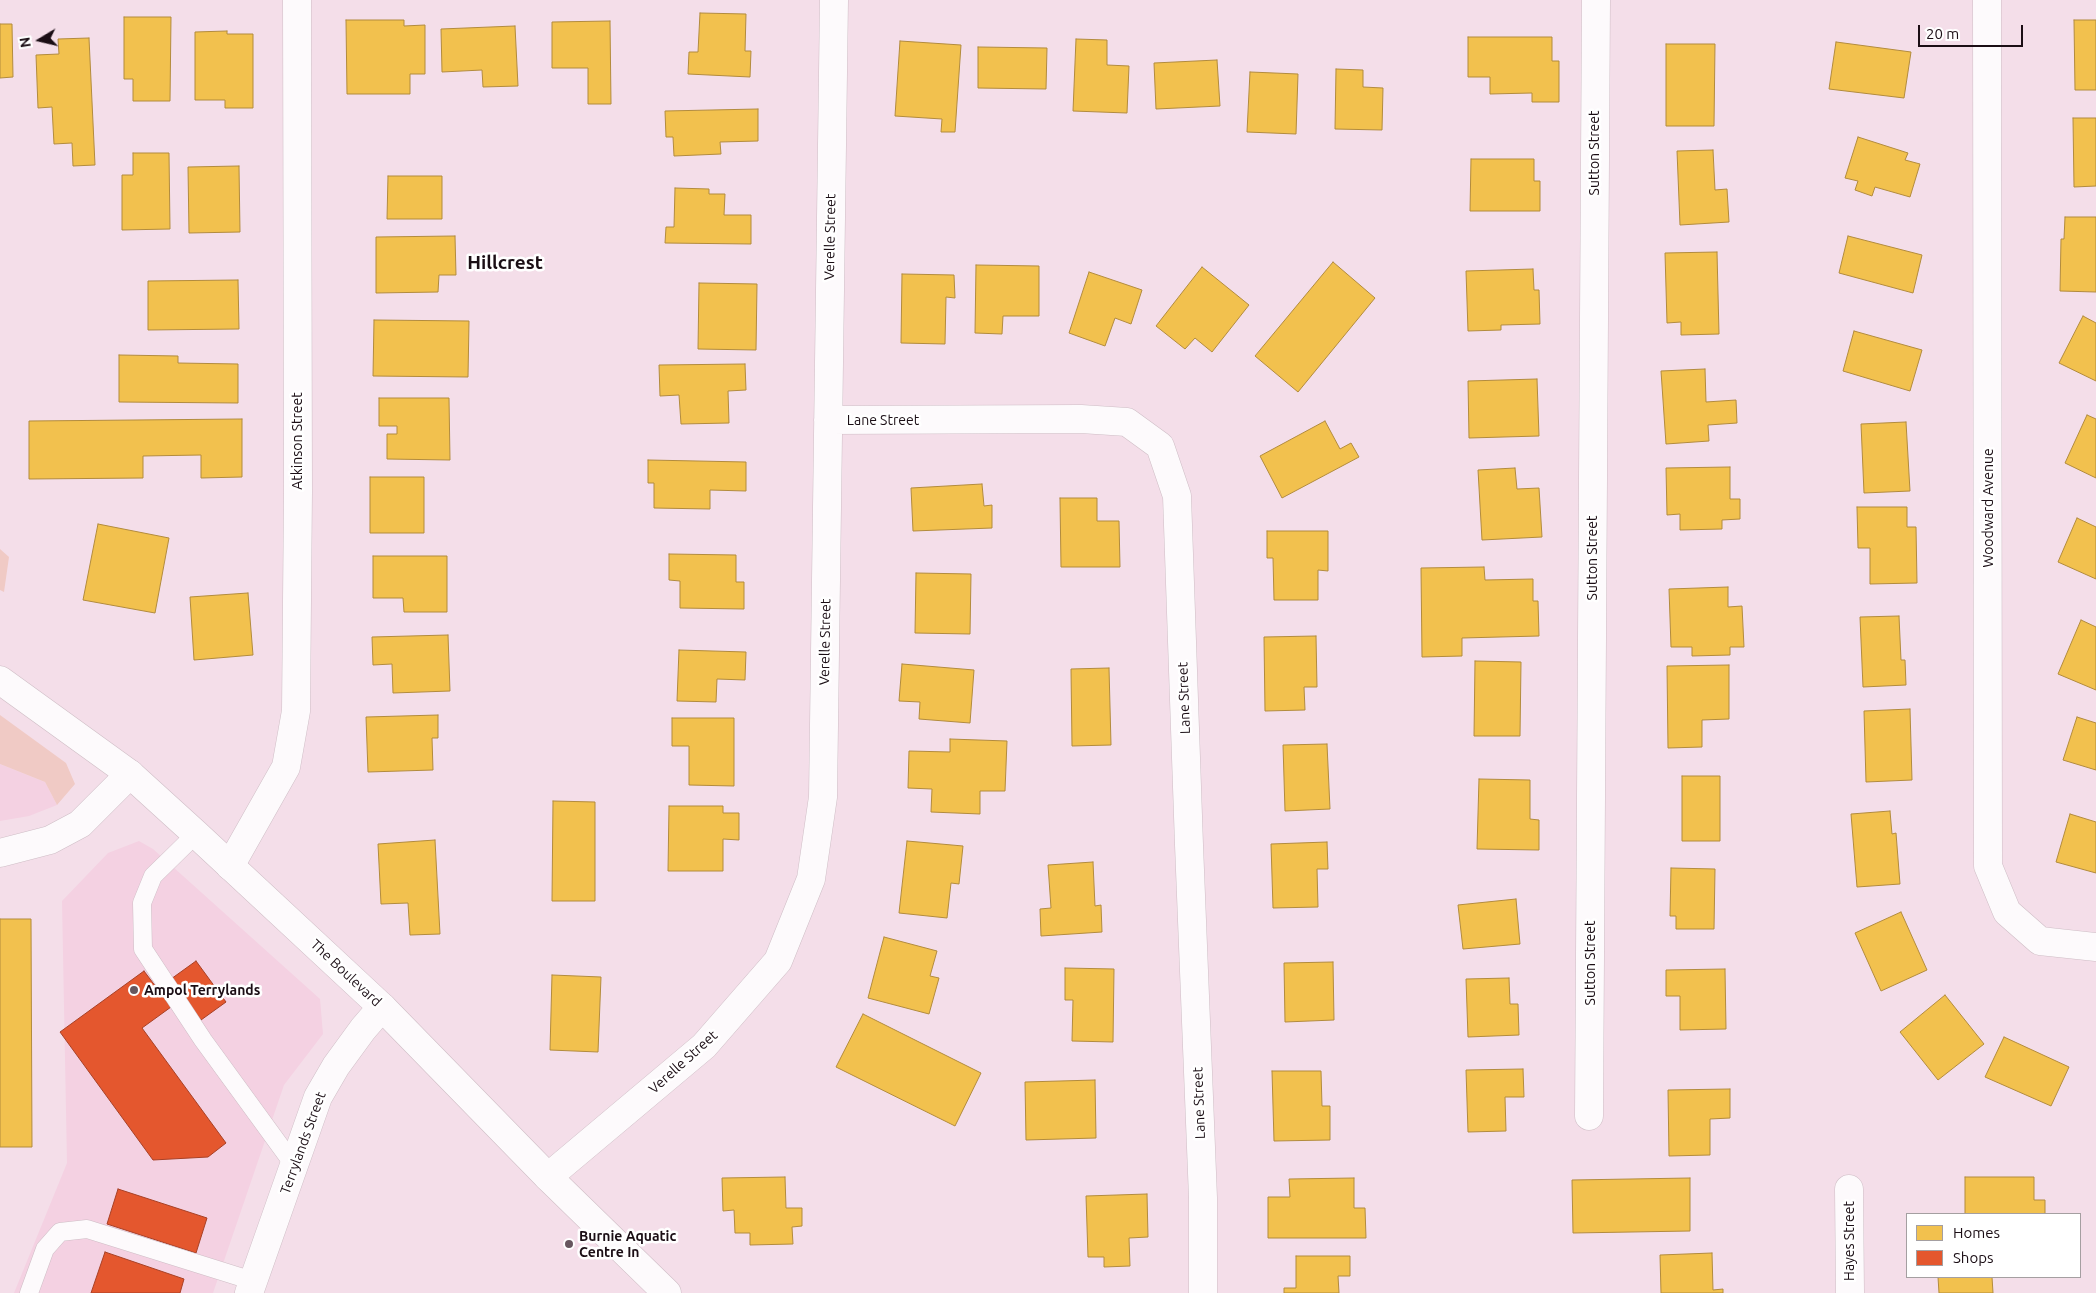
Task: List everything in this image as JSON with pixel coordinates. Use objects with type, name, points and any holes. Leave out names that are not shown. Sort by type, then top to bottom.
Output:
[{"type":"street","name":"Atkinson Street","points":[[230,866],[286,767],[296,711],[298,491],[297,0]]},
{"type":"street","name":"Verelle Street","points":[[548,1177],[704,1046],[778,961],[811,879],[823,796],[834,0]]},
{"type":"street","name":"Sutton Street","points":[[1589,1116],[1596,0]]},
{"type":"street","name":"Woodward Avenue","points":[[1987,0],[1988,866],[2007,912],[2040,941],[2096,947]]},
{"type":"street","name":"Lane Street","points":[[828,420],[1081,419],[1127,422],[1160,446],[1177,496],[1203,1198],[1203,1293]]},
{"type":"street","name":"The Boulevard","points":[[0,680],[130,774],[196,834],[382,1007],[548,1177],[667,1293]]},
{"type":"street","points":[[0,853],[50,840],[80,824],[130,774]]},
{"type":"street","name":"Terrylands Street","points":[[251,1287],[318,1097],[336,1066],[382,1007]]},
{"type":"street","name":"Hayes Street","points":[[1849,1189],[1850,1293]]},
{"type":"lane","points":[[196,834],[154,876],[142,903],[143,949],[203,1040],[294,1165]]},
{"type":"lane","points":[[29,1293],[44,1249],[60,1232],[87,1229],[251,1287]]},
{"type":"shaded area","points":[[0,549],[9,557],[4,592],[0,590]]},
{"type":"shaded area","points":[[0,715],[66,763],[75,784],[57,805],[45,782],[0,764]]},
{"type":"shaded area","points":[[0,764],[45,782],[57,805],[29,816],[0,821]]},
{"type":"shaded area","points":[[139,841],[153,849],[320,999],[323,1034],[284,1085],[213,1293],[14,1293],[67,1163],[62,901],[108,853]]},
{"type":"building: Homes","points":[[700,13],[746,14],[745,51],[751,51],[750,77],[688,74],[689,52],[698,52]]},
{"type":"building: Homes","points":[[124,17],[171,17],[170,101],[133,101],[133,79],[124,79]]},
{"type":"building: Homes","points":[[346,20],[404,20],[404,26],[425,25],[425,74],[410,74],[410,94],[347,94]]},
{"type":"building: Homes","points":[[2074,20],[2096,20],[2096,90],[2075,90]]},
{"type":"building: Homes","points":[[610,21],[611,104],[588,104],[588,68],[552,68],[552,22]]},
{"type":"building: Homes","points":[[0,24],[12,24],[13,77],[0,78]]},
{"type":"building: Homes","points":[[515,26],[518,86],[483,87],[482,70],[442,72],[441,29]]},
{"type":"building: Homes","points":[[227,31],[227,34],[253,34],[253,108],[225,108],[225,100],[195,100],[195,32]]},
{"type":"building: Homes","points":[[1468,37],[1552,37],[1552,61],[1559,61],[1559,102],[1532,102],[1532,93],[1490,94],[1490,77],[1468,77]]},
{"type":"building: Homes","points":[[89,38],[95,165],[73,166],[72,143],[54,144],[52,107],[38,108],[36,55],[59,54],[58,39]]},
{"type":"building: Homes","points":[[1076,39],[1107,40],[1107,65],[1129,66],[1127,113],[1073,111]]},
{"type":"building: Homes","points":[[900,41],[961,45],[955,132],[941,132],[942,119],[895,116]]},
{"type":"building: Homes","points":[[1836,42],[1911,52],[1904,98],[1829,89]]},
{"type":"building: Homes","points":[[1666,44],[1715,44],[1714,126],[1666,126]]},
{"type":"building: Homes","points":[[978,47],[1047,48],[1046,89],[978,88]]},
{"type":"building: Homes","points":[[1217,60],[1220,106],[1156,109],[1154,63]]},
{"type":"building: Homes","points":[[1336,69],[1363,70],[1363,87],[1383,88],[1382,130],[1335,129]]},
{"type":"building: Homes","points":[[1250,72],[1298,74],[1296,134],[1247,132]]},
{"type":"building: Homes","points":[[758,109],[758,141],[720,142],[721,154],[674,156],[673,137],[666,137],[665,111]]},
{"type":"building: Homes","points":[[2073,118],[2096,118],[2096,186],[2074,187]]},
{"type":"building: Homes","points":[[1858,137],[1908,153],[1905,160],[1920,164],[1910,197],[1875,187],[1872,196],[1855,190],[1858,181],[1845,178]]},
{"type":"building: Homes","points":[[1713,150],[1715,190],[1727,189],[1729,222],[1680,225],[1677,151]]},
{"type":"building: Homes","points":[[133,153],[169,153],[170,229],[122,230],[122,175],[133,175]]},
{"type":"building: Homes","points":[[1471,159],[1534,159],[1534,181],[1540,181],[1540,211],[1470,211]]},
{"type":"building: Homes","points":[[239,166],[240,232],[189,233],[188,167]]},
{"type":"building: Homes","points":[[388,176],[442,176],[442,219],[387,219]]},
{"type":"building: Homes","points":[[675,188],[709,189],[709,194],[725,194],[724,215],[751,215],[751,244],[665,243],[666,227],[674,227]]},
{"type":"building: Homes","points":[[2065,217],[2096,217],[2096,292],[2060,291],[2061,239],[2064,239]]},
{"type":"building: Homes","points":[[455,236],[456,275],[439,275],[438,292],[376,293],[376,237]]},
{"type":"building: Homes","points":[[1848,236],[1922,255],[1913,293],[1839,273]]},
{"type":"building: Homes","points":[[1717,252],[1719,334],[1681,335],[1681,322],[1667,323],[1665,253]]},
{"type":"building: Homes","points":[[1333,262],[1375,298],[1298,392],[1255,356]]},
{"type":"building: Homes","points":[[976,265],[1039,266],[1039,316],[1003,316],[1002,334],[975,333]]},
{"type":"building: Homes","points":[[1202,267],[1249,305],[1212,352],[1195,338],[1185,349],[1156,326]]},
{"type":"building: Homes","points":[[1533,269],[1534,290],[1539,290],[1540,324],[1501,325],[1501,330],[1468,331],[1466,271]]},
{"type":"building: Homes","points":[[1089,272],[1142,290],[1131,324],[1115,318],[1105,346],[1069,333]]},
{"type":"building: Homes","points":[[902,274],[954,275],[955,298],[946,297],[945,344],[901,343]]},
{"type":"building: Homes","points":[[238,280],[239,329],[148,330],[148,281]]},
{"type":"building: Homes","points":[[699,283],[757,284],[756,350],[698,349]]},
{"type":"building: Homes","points":[[2083,316],[2096,323],[2096,381],[2059,363]]},
{"type":"building: Homes","points":[[374,320],[469,321],[468,377],[373,376]]},
{"type":"building: Homes","points":[[1854,331],[1922,350],[1910,391],[1843,371]]},
{"type":"building: Homes","points":[[119,355],[178,356],[178,363],[238,364],[238,403],[119,402]]},
{"type":"building: Homes","points":[[745,364],[746,390],[728,391],[729,423],[681,424],[679,395],[660,396],[659,365]]},
{"type":"building: Homes","points":[[1705,369],[1706,402],[1736,400],[1737,423],[1708,425],[1709,441],[1666,444],[1661,371]]},
{"type":"building: Homes","points":[[1537,379],[1539,436],[1469,438],[1468,381]]},
{"type":"building: Homes","points":[[379,398],[449,398],[450,460],[387,459],[387,434],[397,434],[397,426],[379,426]]},
{"type":"building: Homes","points":[[2087,415],[2096,419],[2096,478],[2065,463]]},
{"type":"building: Homes","points":[[242,419],[242,477],[201,478],[201,455],[143,456],[143,478],[29,479],[29,421]]},
{"type":"building: Homes","points":[[1325,421],[1340,449],[1351,443],[1359,457],[1282,498],[1260,456]]},
{"type":"building: Homes","points":[[1906,422],[1910,491],[1864,493],[1861,424]]},
{"type":"building: Homes","points":[[648,460],[746,462],[746,491],[710,490],[710,509],[654,508],[654,483],[648,483]]},
{"type":"building: Homes","points":[[1730,467],[1730,499],[1740,499],[1740,519],[1722,520],[1722,529],[1680,530],[1680,514],[1667,515],[1666,468]]},
{"type":"building: Homes","points":[[1515,468],[1517,489],[1539,488],[1542,537],[1482,540],[1478,470]]},
{"type":"building: Homes","points":[[370,477],[424,477],[424,533],[370,533]]},
{"type":"building: Homes","points":[[982,484],[984,506],[992,505],[992,528],[913,531],[911,488]]},
{"type":"building: Homes","points":[[1060,498],[1097,498],[1097,521],[1119,521],[1120,567],[1061,567]]},
{"type":"building: Homes","points":[[1857,507],[1907,507],[1907,527],[1916,527],[1917,583],[1870,584],[1870,548],[1858,548]]},
{"type":"building: Homes","points":[[2077,518],[2096,527],[2096,579],[2058,562]]},
{"type":"building: Homes","points":[[98,524],[169,538],[155,613],[83,600]]},
{"type":"building: Homes","points":[[1267,531],[1328,531],[1328,571],[1318,570],[1318,600],[1274,600],[1273,558],[1267,558]]},
{"type":"building: Homes","points":[[669,554],[736,555],[736,582],[744,582],[744,609],[680,608],[680,581],[669,580]]},
{"type":"building: Homes","points":[[373,556],[447,556],[447,612],[404,612],[403,598],[373,598]]},
{"type":"building: Homes","points":[[1484,567],[1485,580],[1533,579],[1533,601],[1538,601],[1539,636],[1462,638],[1462,656],[1422,657],[1421,568]]},
{"type":"building: Homes","points":[[916,573],[971,574],[970,634],[915,633]]},
{"type":"building: Homes","points":[[1728,587],[1728,607],[1742,606],[1744,647],[1730,647],[1730,655],[1692,656],[1692,647],[1671,647],[1669,589]]},
{"type":"building: Homes","points":[[248,593],[253,655],[194,660],[190,597]]},
{"type":"building: Homes","points":[[1899,616],[1901,660],[1905,660],[1906,685],[1863,687],[1860,617]]},
{"type":"building: Homes","points":[[2081,620],[2096,627],[2096,690],[2058,674]]},
{"type":"building: Homes","points":[[448,635],[450,691],[393,693],[392,664],[373,665],[372,637]]},
{"type":"building: Homes","points":[[1316,636],[1317,687],[1304,687],[1305,710],[1265,711],[1264,637]]},
{"type":"building: Homes","points":[[679,650],[746,652],[745,680],[717,679],[716,702],[677,701]]},
{"type":"building: Homes","points":[[1475,661],[1521,662],[1520,736],[1474,736]]},
{"type":"building: Homes","points":[[902,664],[974,670],[970,723],[919,719],[920,702],[899,701]]},
{"type":"building: Homes","points":[[1729,665],[1729,719],[1702,720],[1702,747],[1668,748],[1667,666]]},
{"type":"building: Homes","points":[[1109,668],[1111,745],[1072,746],[1071,669]]},
{"type":"building: Homes","points":[[1910,709],[1912,780],[1866,782],[1864,711]]},
{"type":"building: Homes","points":[[438,715],[438,738],[432,738],[433,770],[368,772],[366,717]]},
{"type":"building: Homes","points":[[2077,717],[2096,723],[2096,770],[2063,760]]},
{"type":"building: Homes","points":[[672,718],[734,718],[734,786],[689,785],[689,746],[672,746]]},
{"type":"building: Homes","points":[[950,739],[1007,741],[1005,791],[980,791],[980,814],[931,812],[932,789],[908,788],[909,751],[950,752]]},
{"type":"building: Homes","points":[[1327,744],[1330,809],[1285,811],[1283,745]]},
{"type":"building: Homes","points":[[1682,776],[1720,776],[1720,841],[1682,841]]},
{"type":"building: Homes","points":[[1479,779],[1530,780],[1530,819],[1539,820],[1539,850],[1477,849]]},
{"type":"building: Homes","points":[[553,801],[595,802],[595,901],[552,901]]},
{"type":"building: Homes","points":[[669,806],[723,806],[723,813],[739,813],[739,840],[723,839],[723,871],[668,871]]},
{"type":"building: Homes","points":[[1890,811],[1892,834],[1896,833],[1900,884],[1857,887],[1851,814]]},
{"type":"building: Homes","points":[[2070,814],[2096,822],[2096,873],[2056,862]]},
{"type":"building: Homes","points":[[435,840],[440,934],[410,935],[408,903],[381,904],[378,844]]},
{"type":"building: Homes","points":[[907,841],[963,846],[959,884],[951,883],[947,918],[899,913]]},
{"type":"building: Homes","points":[[1327,842],[1328,869],[1317,869],[1318,907],[1273,908],[1271,844]]},
{"type":"building: Homes","points":[[1093,862],[1095,906],[1101,905],[1102,932],[1041,936],[1040,909],[1051,908],[1048,865]]},
{"type":"building: Homes","points":[[1671,868],[1715,869],[1714,929],[1676,929],[1676,916],[1670,916]]},
{"type":"building: Homes","points":[[1516,899],[1520,944],[1463,949],[1458,905]]},
{"type":"building: Homes","points":[[1901,912],[1927,970],[1881,991],[1855,933]]},
{"type":"building: Homes","points":[[0,919],[31,919],[32,1147],[0,1147]]},
{"type":"building: Homes","points":[[884,937],[937,951],[930,976],[939,978],[929,1014],[868,998]]},
{"type":"building: Homes","points":[[1333,962],[1334,1020],[1285,1022],[1284,963]]},
{"type":"building: Homes","points":[[1065,968],[1114,969],[1113,1042],[1072,1041],[1073,1000],[1065,1000]]},
{"type":"building: Homes","points":[[1725,969],[1726,1029],[1680,1030],[1680,996],[1666,996],[1666,970]]},
{"type":"building: Homes","points":[[552,975],[601,977],[598,1052],[550,1050]]},
{"type":"building: Homes","points":[[1509,978],[1510,1004],[1518,1004],[1519,1035],[1468,1037],[1466,979]]},
{"type":"building: Homes","points":[[1945,995],[1984,1044],[1938,1080],[1900,1032]]},
{"type":"building: Homes","points":[[863,1014],[981,1073],[955,1126],[836,1067]]},
{"type":"building: Homes","points":[[2004,1037],[2069,1067],[2051,1106],[1985,1077]]},
{"type":"building: Homes","points":[[1523,1069],[1524,1097],[1505,1097],[1506,1131],[1468,1132],[1466,1070]]},
{"type":"building: Homes","points":[[1272,1071],[1321,1071],[1322,1106],[1330,1106],[1330,1140],[1274,1141]]},
{"type":"building: Homes","points":[[1095,1080],[1096,1138],[1026,1140],[1025,1082]]},
{"type":"building: Homes","points":[[1730,1089],[1730,1118],[1710,1119],[1710,1155],[1669,1156],[1668,1090]]},
{"type":"building: Homes","points":[[785,1177],[786,1208],[802,1208],[802,1226],[792,1227],[793,1244],[750,1245],[750,1233],[735,1233],[734,1210],[723,1211],[722,1178]]},
{"type":"building: Homes","points":[[1965,1177],[2034,1177],[2034,1200],[2045,1200],[2045,1213],[1965,1213]]},
{"type":"building: Homes","points":[[1354,1178],[1354,1208],[1365,1208],[1366,1238],[1268,1238],[1268,1197],[1290,1197],[1289,1179]]},
{"type":"building: Homes","points":[[1690,1178],[1690,1231],[1573,1233],[1572,1180]]},
{"type":"building: Homes","points":[[1147,1194],[1148,1237],[1129,1238],[1130,1266],[1104,1267],[1104,1257],[1088,1257],[1086,1196]]},
{"type":"building: Homes","points":[[1712,1253],[1713,1290],[1723,1289],[1723,1293],[1661,1293],[1660,1255]]},
{"type":"building: Homes","points":[[1296,1256],[1350,1256],[1350,1276],[1338,1276],[1339,1293],[1284,1293],[1284,1288],[1296,1288]]},
{"type":"building: Homes","points":[[1938,1278],[1992,1278],[1993,1293],[1939,1293]]},
{"type":"building: Shops","points":[[196,961],[226,1002],[201,1020],[171,979]]},
{"type":"building: Shops","points":[[144,971],[171,1007],[142,1028],[226,1143],[208,1157],[153,1160],[60,1032]]},
{"type":"building: Shops","points":[[118,1189],[207,1218],[196,1253],[107,1224]]},
{"type":"building: Shops","points":[[105,1252],[184,1279],[180,1293],[91,1293]]},
{"type":"place","name":"Ampol Terrylands","points":[[134,990]]},
{"type":"place","name":"Burnie Aquatic Centre In","points":[[569,1244]]},
{"type":"district","name":"Hillcrest","points":[[505,263]]}]
